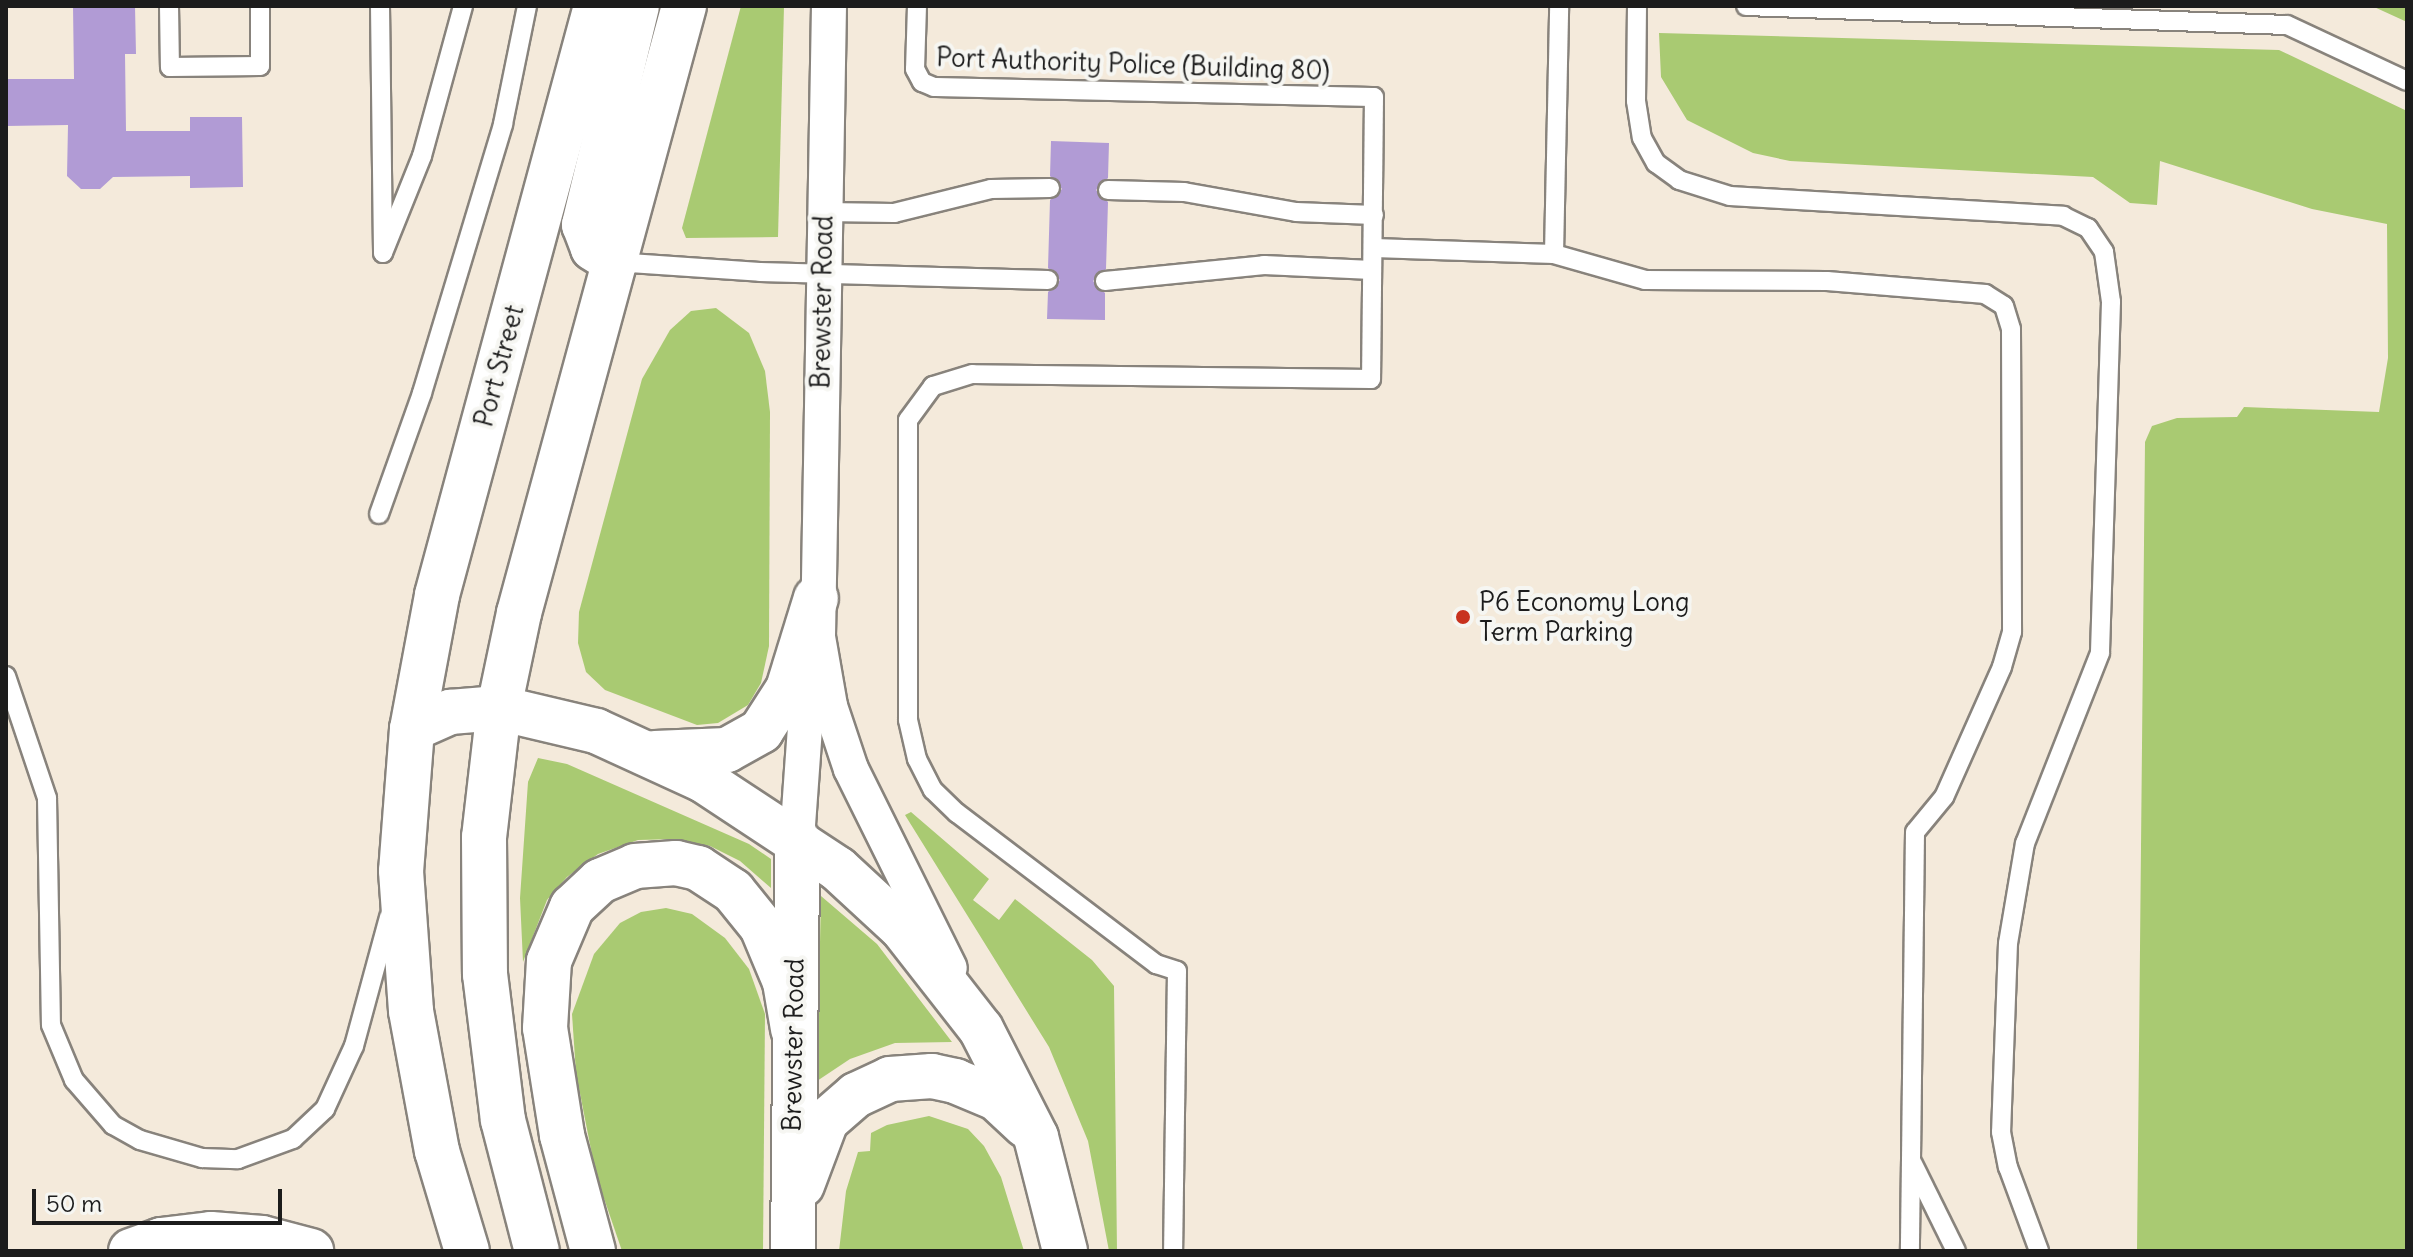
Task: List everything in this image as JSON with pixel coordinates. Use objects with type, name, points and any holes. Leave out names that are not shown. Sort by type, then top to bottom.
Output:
[{"type":"main road","name":"Port Street","points":[[467,1251],[437,1151],[418,1056],[401,871],[412,729],[440,583],[596,6]]},
{"type":"main road","points":[[615,262],[593,248],[584,225],[637,6]]},
{"type":"main road","points":[[537,1251],[503,1120],[485,974],[484,837],[499,708],[522,601],[683,8]]},
{"type":"main road","points":[[648,752],[727,750],[761,731],[788,689],[816,598]]},
{"type":"main road","name":"Brewster Road","points":[[412,729],[450,712],[499,708],[582,727],[648,752],[797,839],[902,928],[981,1029],[1036,1137],[1065,1251]]},
{"type":"main road","name":"Brewster Road","points":[[792,1242],[797,839]]},
{"type":"main road","points":[[593,1251],[562,1135],[545,1028],[549,961],[572,907],[600,881],[635,866],[676,863],[706,873],[733,891],[767,935],[785,982],[793,1029]]},
{"type":"main road","points":[[792,1242],[809,1155],[826,1121],[871,1086],[910,1076],[955,1081],[996,1098],[1036,1137]]},
{"type":"main road","points":[[131,1251],[161,1240],[211,1234],[262,1238],[311,1251]]},
{"type":"street","name":"Brewster Road","points":[[797,839],[816,598],[829,6]]},
{"type":"street","name":"Brewster Road","points":[[816,598],[823,672],[851,769],[981,1029]]},
{"type":"lane","points":[[169,6],[170,67],[185,67],[260,66],[260,6]]},
{"type":"lane","points":[[380,6],[383,253],[422,156],[463,6]]},
{"type":"lane","points":[[379,514],[422,393],[503,124],[527,6]]},
{"type":"lane","name":"Port Authority Police (Building 80)","points":[[917,6],[915,69],[922,82],[934,87],[1374,97],[1374,215]]},
{"type":"lane","points":[[1554,254],[1559,6]]},
{"type":"lane","points":[[1637,6],[1635,91],[1642,138],[1656,163],[1679,180],[1730,196],[2063,216],[2088,228],[2104,252],[2111,302],[2100,653],[2025,843],[2008,943],[2001,1132],[2039,1251]]},
{"type":"lane","points":[[1746,6],[2287,25],[2407,81]]},
{"type":"lane","points":[[825,212],[894,213],[991,189],[1050,188]]},
{"type":"lane","points":[[1108,190],[1184,192],[1296,212],[1374,215],[1371,379],[972,374],[933,386],[908,420],[908,720],[917,759],[933,790],[957,813],[1156,964],[1177,971],[1173,1251]]},
{"type":"lane","points":[[1374,248],[1554,254],[1645,280],[1827,281],[1985,294],[2004,306],[2011,329],[2012,632],[2002,667],[1944,797],[1915,832],[1910,1251]]},
{"type":"lane","points":[[615,262],[1048,280]]},
{"type":"lane","points":[[1105,281],[1264,265],[1372,270]]},
{"type":"lane","points":[[6,676],[47,798],[51,1025],[60,1055],[95,1108],[140,1140],[202,1158],[238,1159],[279,1146],[313,1124],[325,1109],[354,1046],[401,871]]},
{"type":"lane","points":[[1911,1160],[1956,1251]]},
{"type":"green space","points":[[741,6],[784,6],[778,237],[686,238],[682,228]]},
{"type":"green space","points":[[2372,6],[2407,6],[2407,22]]},
{"type":"green space","points":[[1659,33],[2279,50],[2407,111],[2407,1251],[2137,1251],[2145,442],[2152,426],[2177,418],[2237,417],[2244,407],[2379,412],[2388,358],[2387,224],[2312,209],[2160,161],[2157,205],[2130,203],[2093,177],[1790,161],[1753,153],[1687,120],[1661,77]]},
{"type":"green space","points":[[716,308],[749,333],[765,371],[770,412],[769,646],[761,683],[748,705],[718,723],[697,725],[605,690],[586,672],[578,643],[579,612],[642,379],[670,330],[691,311]]},
{"type":"green space","points":[[538,758],[567,764],[749,844],[771,859],[771,888],[740,861],[710,846],[675,839],[638,840],[598,854],[567,877],[547,900],[523,962],[520,898],[528,782]]},
{"type":"green space","points":[[911,812],[989,879],[973,900],[999,920],[1015,899],[1092,960],[1114,986],[1117,1251],[1109,1251],[1088,1141],[1049,1047],[905,815]]},
{"type":"green space","points":[[821,896],[877,944],[952,1042],[895,1043],[850,1059],[817,1081]]},
{"type":"green space","points":[[666,908],[692,914],[725,938],[749,969],[765,1014],[763,1251],[622,1251],[596,1175],[576,1073],[572,1014],[594,954],[620,923],[641,912]]},
{"type":"green space","points":[[929,1116],[968,1129],[984,1146],[1001,1177],[1024,1251],[839,1251],[846,1191],[858,1152],[870,1151],[871,1133],[887,1125]]},
{"type":"building","points":[[73,6],[135,6],[136,54],[125,54],[126,131],[190,131],[190,117],[242,117],[243,187],[190,188],[190,176],[113,177],[100,189],[81,189],[67,176],[68,125],[6,126],[6,79],[74,79]]},
{"type":"building","points":[[1051,141],[1109,143],[1108,178],[1096,190],[1108,202],[1106,269],[1093,281],[1105,293],[1105,320],[1047,319],[1048,292],[1060,280],[1048,268],[1050,200],[1062,189],[1050,176]]},
{"type":"place","name":"P6 Economy Long Term Parking","points":[[1463,617]]}]
